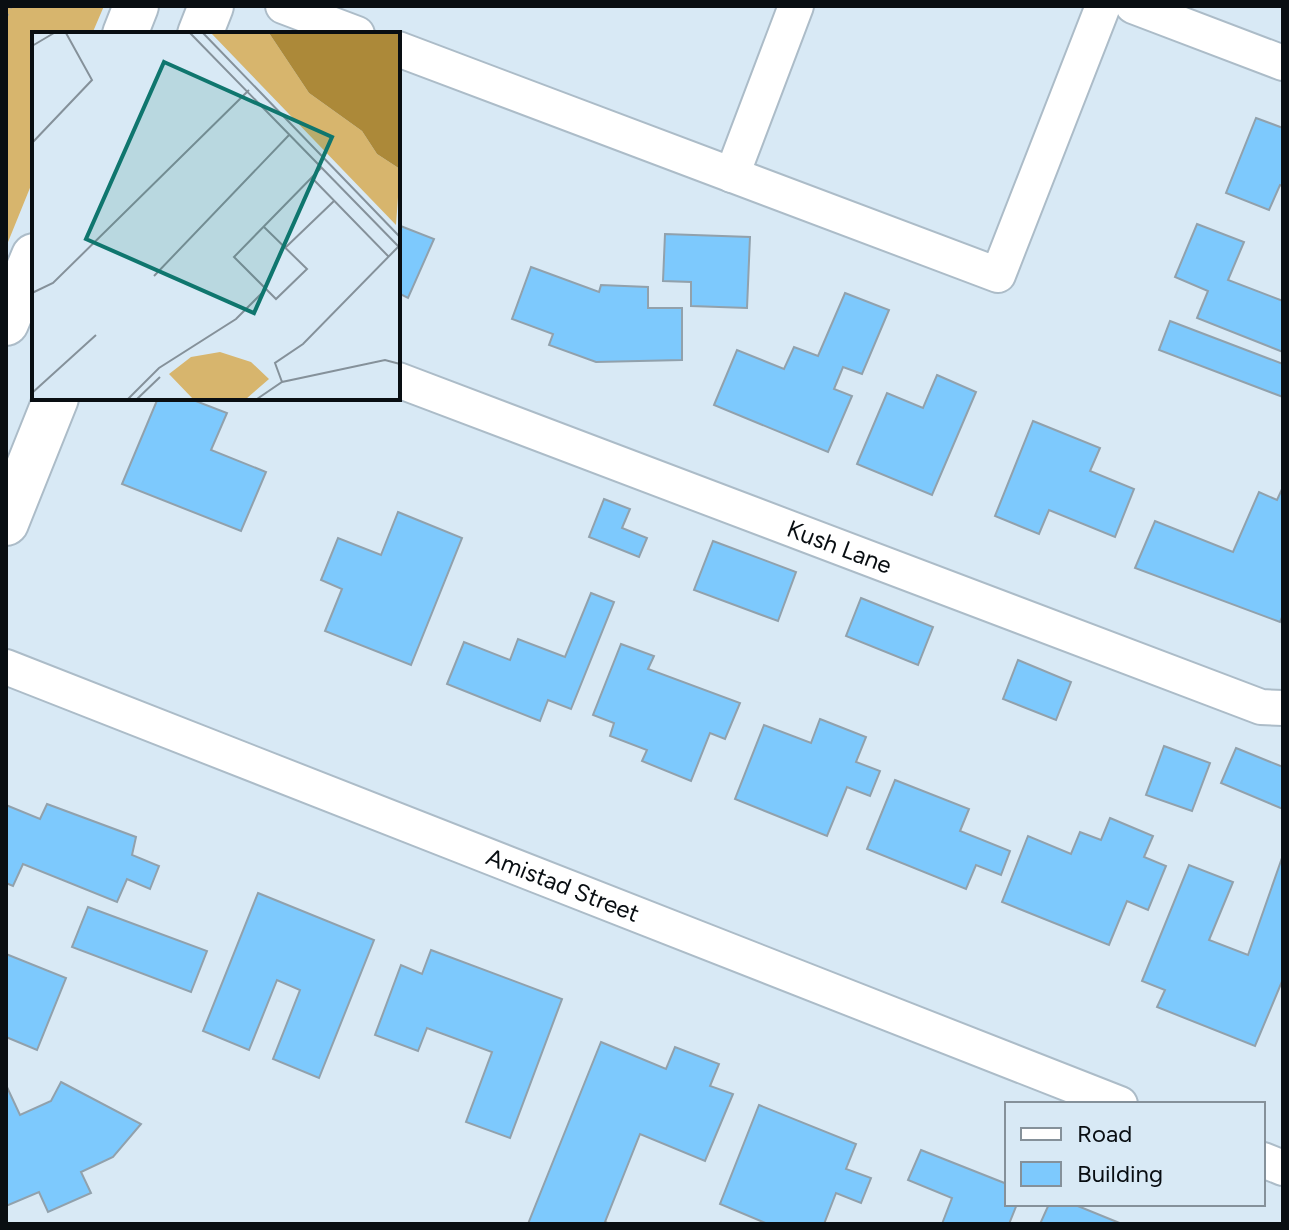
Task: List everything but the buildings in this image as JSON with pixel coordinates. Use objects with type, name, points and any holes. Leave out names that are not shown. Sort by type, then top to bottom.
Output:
[{"type":"main road","points":[[126,32],[136,6]]},
{"type":"main road","points":[[201,32],[211,6]]},
{"type":"main road","points":[[6,323],[32,263]]},
{"type":"main road","points":[[6,523],[55,400]]},
{"type":"street","points":[[732,175],[796,6]]},
{"type":"street","points":[[400,50],[998,275],[1103,6]]},
{"type":"street","points":[[1133,6],[1283,63]]},
{"type":"street","points":[[299,9],[352,32]]},
{"type":"street","name":"Kush Lane","points":[[400,381],[1261,707],[1283,708]]},
{"type":"street","name":"Amistad Street","points":[[6,667],[1115,1102]]},
{"type":"path","points":[[6,15],[10,6]]},
{"type":"shaded area","points":[[6,6],[104,6],[93,32],[32,32],[32,183],[6,247]]}]
